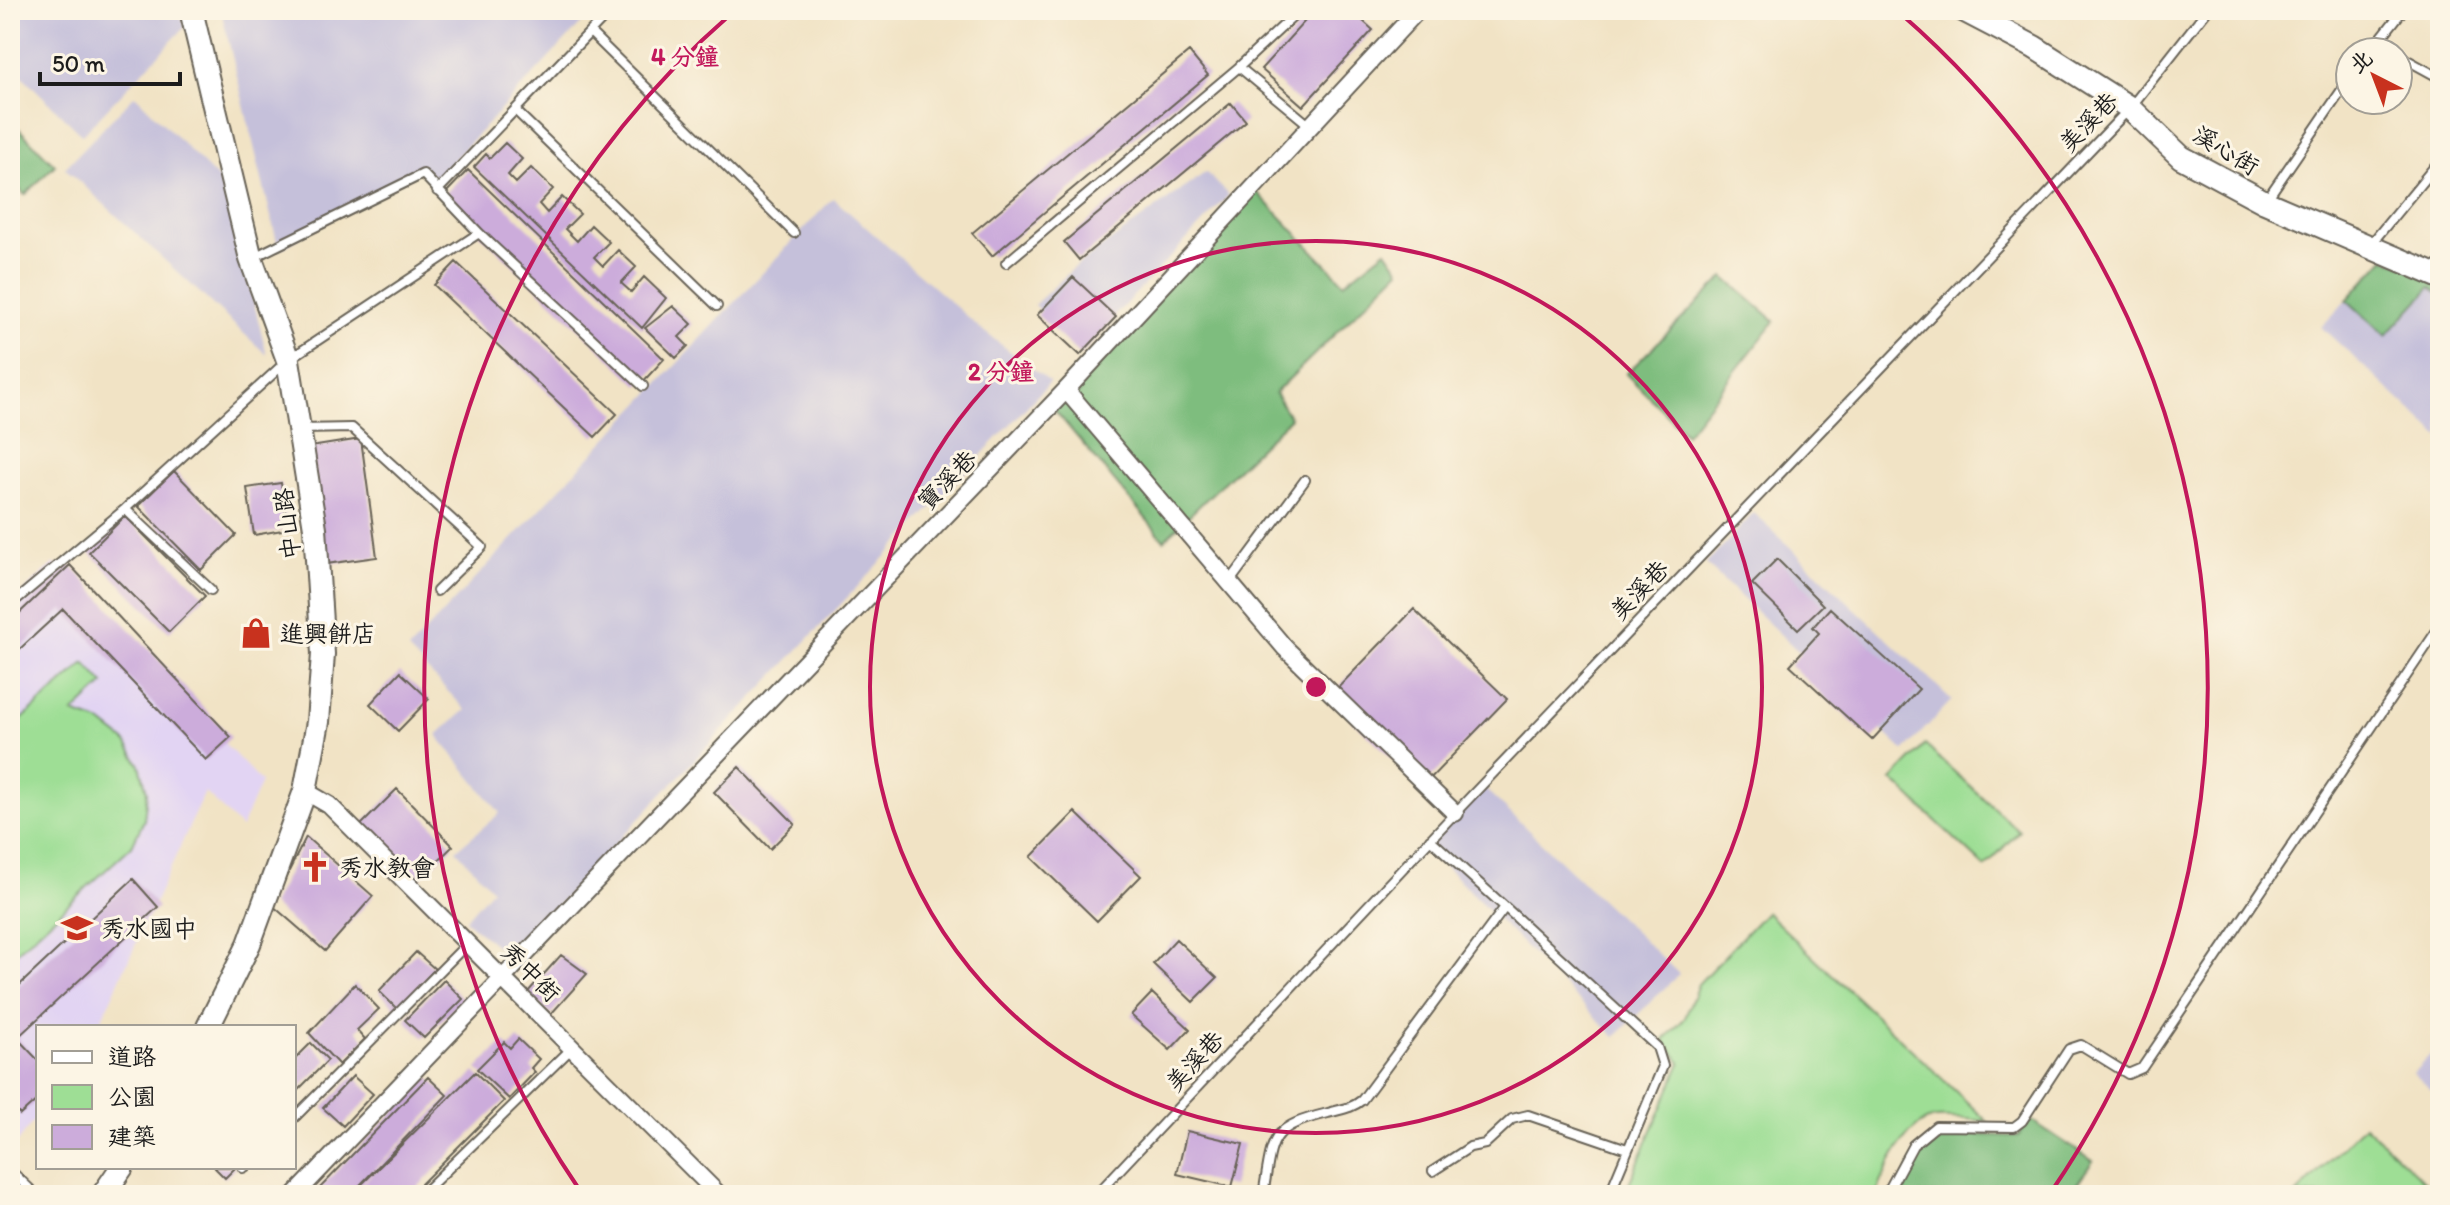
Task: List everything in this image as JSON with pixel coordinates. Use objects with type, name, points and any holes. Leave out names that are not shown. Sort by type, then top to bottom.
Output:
[{"type":"street","name":"中山路","points":[[191,10],[251,259],[288,360],[315,528],[323,654],[318,722],[305,791],[249,944],[209,1025]]},
{"type":"street","name":"寶溪巷","points":[[295,1195],[1066,390],[1418,10]]},
{"type":"street","name":"溪心街","points":[[1963,10],[2034,47],[2130,108],[2181,157],[2265,202],[2370,244],[2440,277]]},
{"type":"street","points":[[1066,390],[1231,580],[1285,648],[1455,813]]},
{"type":"street","name":"秀中街","points":[[305,791],[329,805],[467,944],[504,976],[719,1195]]},
{"type":"street","points":[[103,1195],[121,1169]]},
{"type":"lane","points":[[437,191],[611,10]]},
{"type":"lane","points":[[1006,263],[1239,67],[1300,10]]},
{"type":"lane","name":"美溪巷","points":[[1096,1195],[1430,839],[2130,108],[2207,10]]},
{"type":"lane","points":[[2383,36],[2403,10]]},
{"type":"lane","points":[[590,32],[794,233]]},
{"type":"lane","points":[[2414,64],[2440,78]]},
{"type":"lane","points":[[1239,67],[1309,125]]},
{"type":"lane","points":[[2265,202],[2334,101]]},
{"type":"lane","points":[[515,110],[717,306]]},
{"type":"lane","points":[[2370,244],[2440,160]]},
{"type":"lane","points":[[251,259],[423,174],[479,233],[643,386]]},
{"type":"lane","points":[[10,605],[125,509],[288,360],[479,233]]},
{"type":"lane","points":[[300,430],[352,428],[482,547],[437,591]]},
{"type":"lane","points":[[1231,580],[1305,480]]},
{"type":"lane","points":[[125,509],[211,590]]},
{"type":"lane","points":[[1886,1195],[1913,1145],[1936,1126],[2004,1129],[2022,1121],[2069,1049],[2081,1045],[2128,1074],[2142,1068],[2440,626]]},
{"type":"lane","points":[[1430,839],[1661,1052],[1663,1066],[1609,1195]]},
{"type":"lane","points":[[1263,1195],[1273,1140],[1279,1132],[1297,1121],[1350,1108],[1362,1100],[1505,907]]},
{"type":"lane","points":[[296,1116],[467,944]]},
{"type":"lane","points":[[421,1195],[572,1047]]},
{"type":"lane","points":[[1433,1171],[1470,1147],[1485,1144],[1505,1123],[1520,1116],[1536,1116],[1627,1149]]},
{"type":"lane","points":[[10,1170],[36,1195]]},
{"type":"shaded area","points":[[10,10],[179,10],[185,27],[82,135],[10,64]]},
{"type":"shaded area","points":[[221,10],[594,10],[436,179],[421,165],[279,250]]},
{"type":"shaded area","points":[[135,95],[224,185],[267,355],[65,168]]},
{"type":"shaded area","points":[[1206,172],[1229,195],[1083,349],[1034,305],[1075,267]]},
{"type":"shaded area","points":[[833,198],[982,330],[1050,382],[509,957],[465,920],[492,889],[456,850],[500,813],[437,735],[466,710],[408,650]]},
{"type":"shaded area","points":[[2431,286],[2440,294],[2440,437],[2321,327],[2347,300],[2386,335]]},
{"type":"shaded area","points":[[1754,513],[1952,700],[1904,751],[1706,564]]},
{"type":"shaded area","name":"秀水國中","points":[[54,563],[261,782],[241,828],[205,792],[99,1025],[36,1025],[36,1118],[10,1152],[10,604]]},
{"type":"shaded area","points":[[1483,787],[1679,974],[1615,1037],[1424,845]]},
{"type":"shaded area","points":[[2440,1044],[2440,1098],[2413,1073]]},
{"type":"green space","points":[[10,120],[55,165],[25,195],[10,180]]},
{"type":"green space","points":[[1253,188],[1344,283],[1386,250],[1400,270],[1275,393],[1290,418],[1164,540],[1051,406]]},
{"type":"green space","points":[[2385,258],[2440,281],[2440,294],[2431,287],[2386,336],[2347,300]]},
{"type":"green space","points":[[1724,277],[1775,321],[1686,434],[1626,374]]},
{"type":"green space","points":[[85,663],[104,684],[73,713],[102,723],[125,741],[140,765],[147,792],[144,820],[132,846],[10,958],[10,730]]},
{"type":"green space","points":[[1925,745],[2019,831],[1985,867],[1892,780]]},
{"type":"green space","points":[[1766,912],[1987,1121],[1937,1118],[1915,1128],[1898,1149],[1876,1195],[1624,1195],[1681,1063],[1664,1040],[1685,1018],[1698,984]]},
{"type":"green space","points":[[2031,1120],[2093,1161],[2069,1195],[1899,1195],[1913,1159],[1929,1142],[1953,1136],[2018,1136]]},
{"type":"green space","points":[[2364,1125],[2439,1195],[2296,1195]]},
{"type":"building","points":[[1315,10],[1351,10],[1373,30],[1303,106],[1261,69]]},
{"type":"building","points":[[1189,52],[1208,75],[992,256],[972,233]]},
{"type":"building","points":[[1231,103],[1246,121],[1079,260],[1064,242]]},
{"type":"building","points":[[505,143],[522,159],[508,175],[516,183],[531,168],[553,189],[539,204],[547,213],[562,197],[580,214],[565,229],[577,241],[591,225],[609,242],[594,257],[603,266],[618,250],[636,267],[621,283],[631,292],[644,277],[666,298],[642,328],[474,167],[486,154],[490,158]]},
{"type":"building","points":[[468,170],[664,359],[639,386],[442,197]]},
{"type":"building","points":[[456,262],[617,414],[595,437],[434,285]]},
{"type":"building","points":[[1073,277],[1116,317],[1080,355],[1037,315]]},
{"type":"building","points":[[673,306],[692,324],[679,337],[688,346],[676,358],[645,328]]},
{"type":"building","points":[[361,439],[377,557],[326,564],[310,447]]},
{"type":"building","points":[[174,471],[236,535],[201,570],[138,506]]},
{"type":"building","points":[[281,483],[288,529],[254,535],[247,488]]},
{"type":"building","points":[[125,516],[205,596],[169,632],[89,552]]},
{"type":"building","points":[[1777,559],[1823,605],[1798,629],[1752,584]]},
{"type":"building","points":[[70,565],[231,737],[206,760],[63,609],[10,658],[10,622]]},
{"type":"building","points":[[1830,608],[1919,689],[1872,740],[1790,665],[1819,633],[1813,627]]},
{"type":"building","points":[[1414,609],[1507,699],[1422,787],[1329,697]]},
{"type":"building","points":[[400,672],[429,699],[398,731],[370,704]]},
{"type":"building","points":[[739,767],[795,824],[770,849],[714,792]]},
{"type":"building","points":[[397,789],[453,846],[412,886],[356,830]]},
{"type":"building","points":[[1075,812],[1141,876],[1097,921],[1031,857]]},
{"type":"building","name":"秀水教會","points":[[306,837],[373,896],[325,951],[272,905]]},
{"type":"building","points":[[133,879],[158,907],[17,1038],[36,1058],[36,1101],[20,1115],[10,1104],[10,994]]},
{"type":"building","points":[[1176,939],[1217,978],[1193,1002],[1153,964]]},
{"type":"building","points":[[416,952],[435,969],[397,1009],[379,991]]},
{"type":"building","points":[[561,955],[587,974],[551,1014],[527,993]]},
{"type":"building","points":[[444,980],[463,999],[424,1038],[405,1020]]},
{"type":"building","points":[[355,984],[379,1009],[357,1030],[365,1039],[339,1065],[309,1033]]},
{"type":"building","points":[[1152,993],[1190,1029],[1170,1050],[1131,1015]]},
{"type":"building","points":[[518,1039],[539,1059],[531,1068],[535,1072],[509,1099],[477,1069],[504,1042],[510,1048]]},
{"type":"building","points":[[311,1043],[328,1060],[296,1092],[296,1058]]},
{"type":"building","points":[[475,1072],[504,1101],[410,1195],[353,1193]]},
{"type":"building","points":[[353,1076],[373,1094],[343,1126],[323,1108]]},
{"type":"building","points":[[428,1077],[447,1095],[360,1185],[349,1195],[313,1195]]},
{"type":"building","points":[[1187,1131],[1243,1144],[1232,1187],[1177,1174]]},
{"type":"building","points":[[216,1169],[234,1169],[225,1178]]},
{"type":"place","name":"進興餅店","points":[[256,633]]},
{"type":"place","name":"秀水教會","points":[[315,867]]},
{"type":"place","name":"秀水國中","points":[[77,928]]}]
